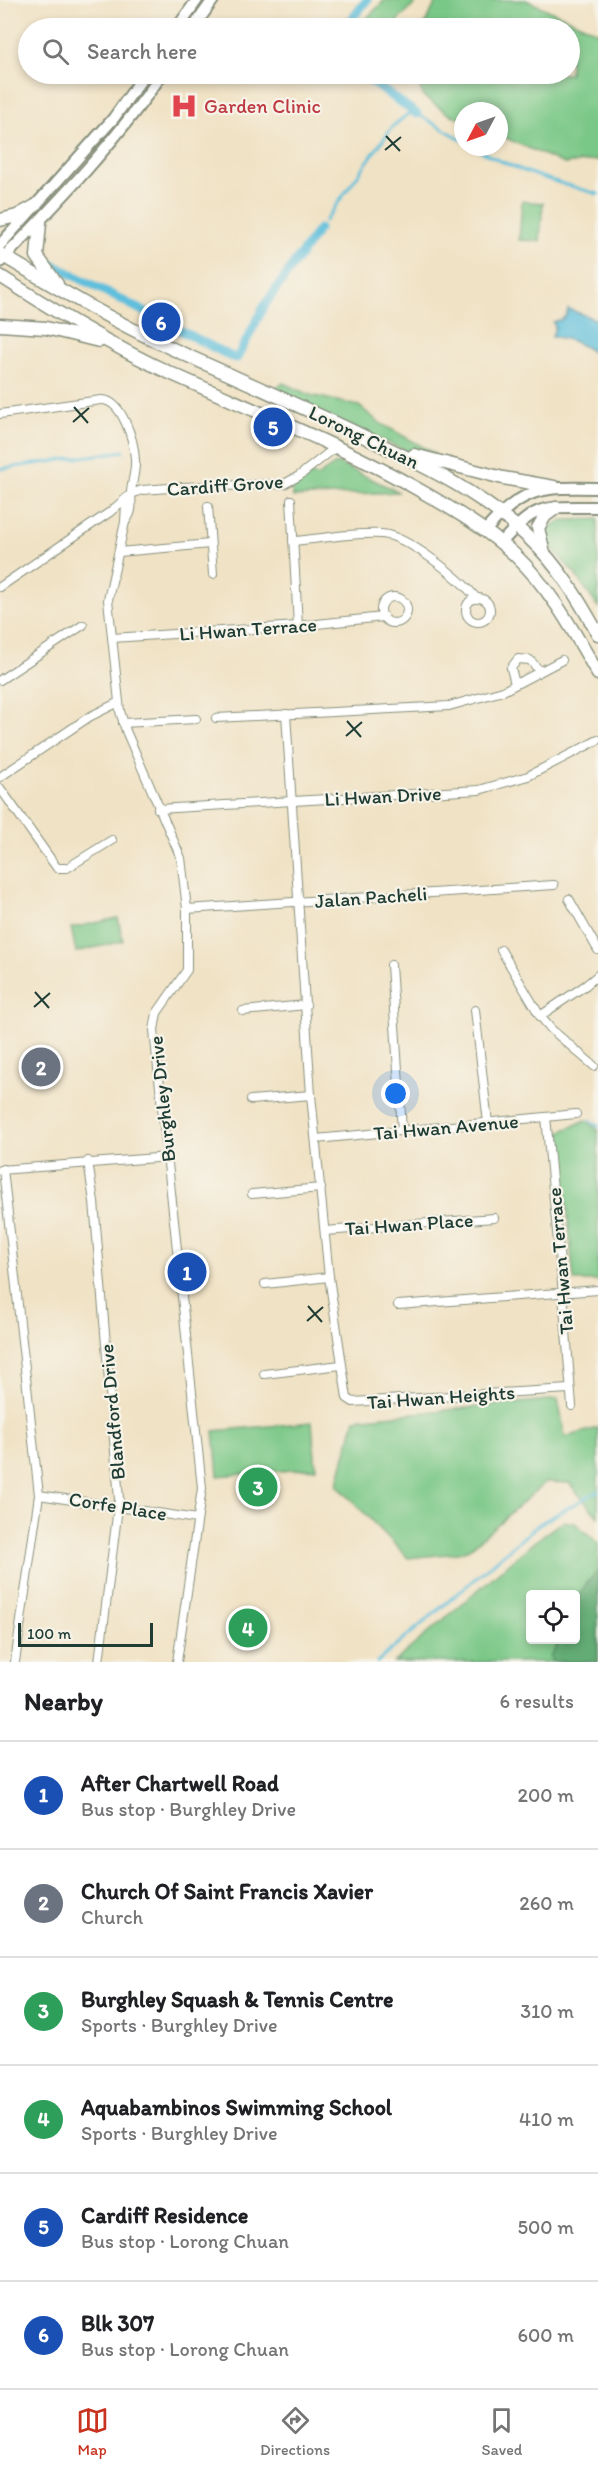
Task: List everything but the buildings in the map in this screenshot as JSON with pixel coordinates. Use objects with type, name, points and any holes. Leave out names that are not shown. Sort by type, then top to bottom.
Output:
[{"type":"main road","points":[[184,18],[197,0]]},
{"type":"main road","points":[[200,18],[213,0]]},
{"type":"main road","points":[[1,255],[35,206],[113,119],[138,84]]},
{"type":"main road","points":[[1,255],[40,223],[103,153],[155,84]]},
{"type":"main road","points":[[0,220],[17,216],[35,206]]},
{"type":"main road","points":[[40,223],[37,256],[46,272],[64,292]]},
{"type":"main road","name":"Lorong Chuan","points":[[1,255],[64,292],[173,349],[393,450],[455,482],[516,526],[548,558]]},
{"type":"main road","name":"Lorong Chuan","points":[[0,276],[120,348],[380,467],[443,503],[485,531],[523,563],[551,595],[598,674]]},
{"type":"main road","points":[[0,325],[46,328],[120,348]]},
{"type":"main road","points":[[393,450],[503,478],[555,488]]},
{"type":"main road","points":[[485,531],[500,513],[526,495],[538,490],[598,488]]},
{"type":"main road","points":[[501,543],[516,526],[533,513],[556,508],[598,507]]},
{"type":"main road","points":[[556,508],[545,516],[538,528],[540,543],[548,558],[575,594],[598,634]]},
{"type":"street","name":"Burghley Drive","points":[[0,414],[100,400],[111,401],[121,413],[134,452],[131,494],[126,503],[125,522],[108,591],[119,702],[123,723],[181,858],[187,909],[187,970],[160,1008],[154,1024],[202,1488],[177,1662]]},
{"type":"street","name":"Cardiff Grove","points":[[131,494],[142,490],[183,487],[284,484],[299,476],[336,447]]},
{"type":"street","points":[[0,587],[110,512],[131,494]]},
{"type":"street","points":[[291,500],[298,626]]},
{"type":"street","points":[[208,506],[213,574]]},
{"type":"street","points":[[110,512],[117,513],[125,522]]},
{"type":"street","points":[[293,541],[383,534],[400,539],[445,568],[477,599]]},
{"type":"street","points":[[118,552],[210,544]]},
{"type":"street","name":"Li Hwan Terrace","points":[[112,638],[384,618]]},
{"type":"street","points":[[0,681],[83,625]]},
{"type":"street","points":[[515,684],[511,668],[518,659],[530,660],[539,670]]},
{"type":"street","points":[[216,718],[449,706],[486,698],[562,660]]},
{"type":"street","points":[[0,777],[89,717],[119,702]]},
{"type":"street","name":"Tai Hwan Heights","points":[[286,714],[311,1095],[329,1277],[347,1398],[353,1402],[569,1389]]},
{"type":"street","points":[[123,723],[196,719]]},
{"type":"street","name":"Li Hwan Drive","points":[[158,809],[479,790],[528,776],[598,740]]},
{"type":"street","points":[[0,788],[57,867],[67,868],[112,840]]},
{"type":"street","name":"Jalan Pacheli","points":[[187,909],[554,885]]},
{"type":"street","points":[[569,899],[598,950]]},
{"type":"street","points":[[501,950],[540,1016],[551,1029],[594,1066]]},
{"type":"street","points":[[391,965],[402,1130]]},
{"type":"street","points":[[540,1016],[598,975]]},
{"type":"street","points":[[243,1011],[306,1005]]},
{"type":"street","points":[[475,1010],[488,1123]]},
{"type":"street","points":[[251,1100],[311,1095]]},
{"type":"street","name":"Tai Hwan Avenue","points":[[316,1139],[576,1114]]},
{"type":"street","name":"Tai Hwan Terrace","points":[[546,1117],[572,1406]]},
{"type":"street","points":[[15,1662],[39,1495],[2,1170],[88,1161],[169,1157]]},
{"type":"street","name":"Blandford Drive","points":[[88,1161],[95,1213],[118,1506],[99,1662]]},
{"type":"street","points":[[252,1194],[321,1188]]},
{"type":"street","name":"Tai Hwan Place","points":[[325,1231],[494,1218]]},
{"type":"street","points":[[265,1284],[329,1277]]},
{"type":"street","points":[[398,1305],[598,1290]]},
{"type":"street","points":[[264,1374],[341,1365]]},
{"type":"street","name":"Corfe Place","points":[[39,1495],[197,1519]]},
{"type":"green space","points":[[385,0],[419,0],[400,18],[367,18]]},
{"type":"green space","points":[[437,0],[526,0],[566,18],[428,18]]},
{"type":"green space","points":[[580,24],[598,32],[598,160],[564,164],[508,139],[508,102],[454,102],[454,116],[424,97],[418,84],[580,84]]},
{"type":"green space","points":[[522,201],[543,203],[540,241],[519,240]]},
{"type":"green space","points":[[283,383],[310,395],[359,406],[380,423],[434,453],[437,465],[272,391]]},
{"type":"green space","points":[[337,463],[399,492],[293,497],[292,488],[311,475],[318,476]]},
{"type":"green space","points":[[598,519],[598,607],[575,574],[547,541],[547,534],[550,527],[562,520]]},
{"type":"green space","points":[[118,918],[123,941],[76,952],[71,928]]},
{"type":"green space","points":[[586,1120],[598,1130],[598,1281],[574,1281],[560,1132]]},
{"type":"green space","points":[[558,1399],[565,1437],[598,1428],[598,1517],[569,1483],[546,1482],[469,1549],[458,1553],[408,1558],[337,1485],[355,1419]]},
{"type":"green space","points":[[312,1422],[316,1468],[218,1476],[214,1431]]},
{"type":"green space","points":[[563,1521],[575,1523],[598,1543],[598,1662],[394,1662],[535,1541]]},
{"type":"green space","points":[[598,1571],[598,1662],[553,1662],[550,1657],[558,1644],[580,1644],[580,1595]]},
{"type":"water","points":[[568,309],[598,320],[598,356],[577,343],[552,337],[555,327],[553,322],[563,318]]},
{"type":"waterway","points":[[353,18],[367,0]]},
{"type":"waterway","points":[[375,84],[417,114]]},
{"type":"waterway","points":[[325,221],[393,126],[408,114],[417,114],[454,135]]},
{"type":"waterway","points":[[490,156],[550,180],[598,194]]},
{"type":"waterway","points":[[52,264],[237,358],[266,303],[319,229]]},
{"type":"waterway","points":[[0,469],[124,451]]},
{"type":"waterway","points":[[590,1120],[598,1126]]},
{"type":"waterway","points":[[377,1662],[539,1524],[598,1491]]},
{"type":"place","name":"Garden Clinic","points":[[184,106]]},
{"type":"place","name":"Blk 307","points":[[161,322]]},
{"type":"place","name":"Cardiff Residence","points":[[273,427]]},
{"type":"place","name":"Church Of Saint Francis Xavier","points":[[41,1067]]},
{"type":"place","name":"After Chartwell Road","points":[[187,1272]]},
{"type":"place","name":"Burghley Squash & Tennis Centre","points":[[258,1487]]},
{"type":"place","name":"Aquabambinos Swimming School","points":[[248,1628]]}]
